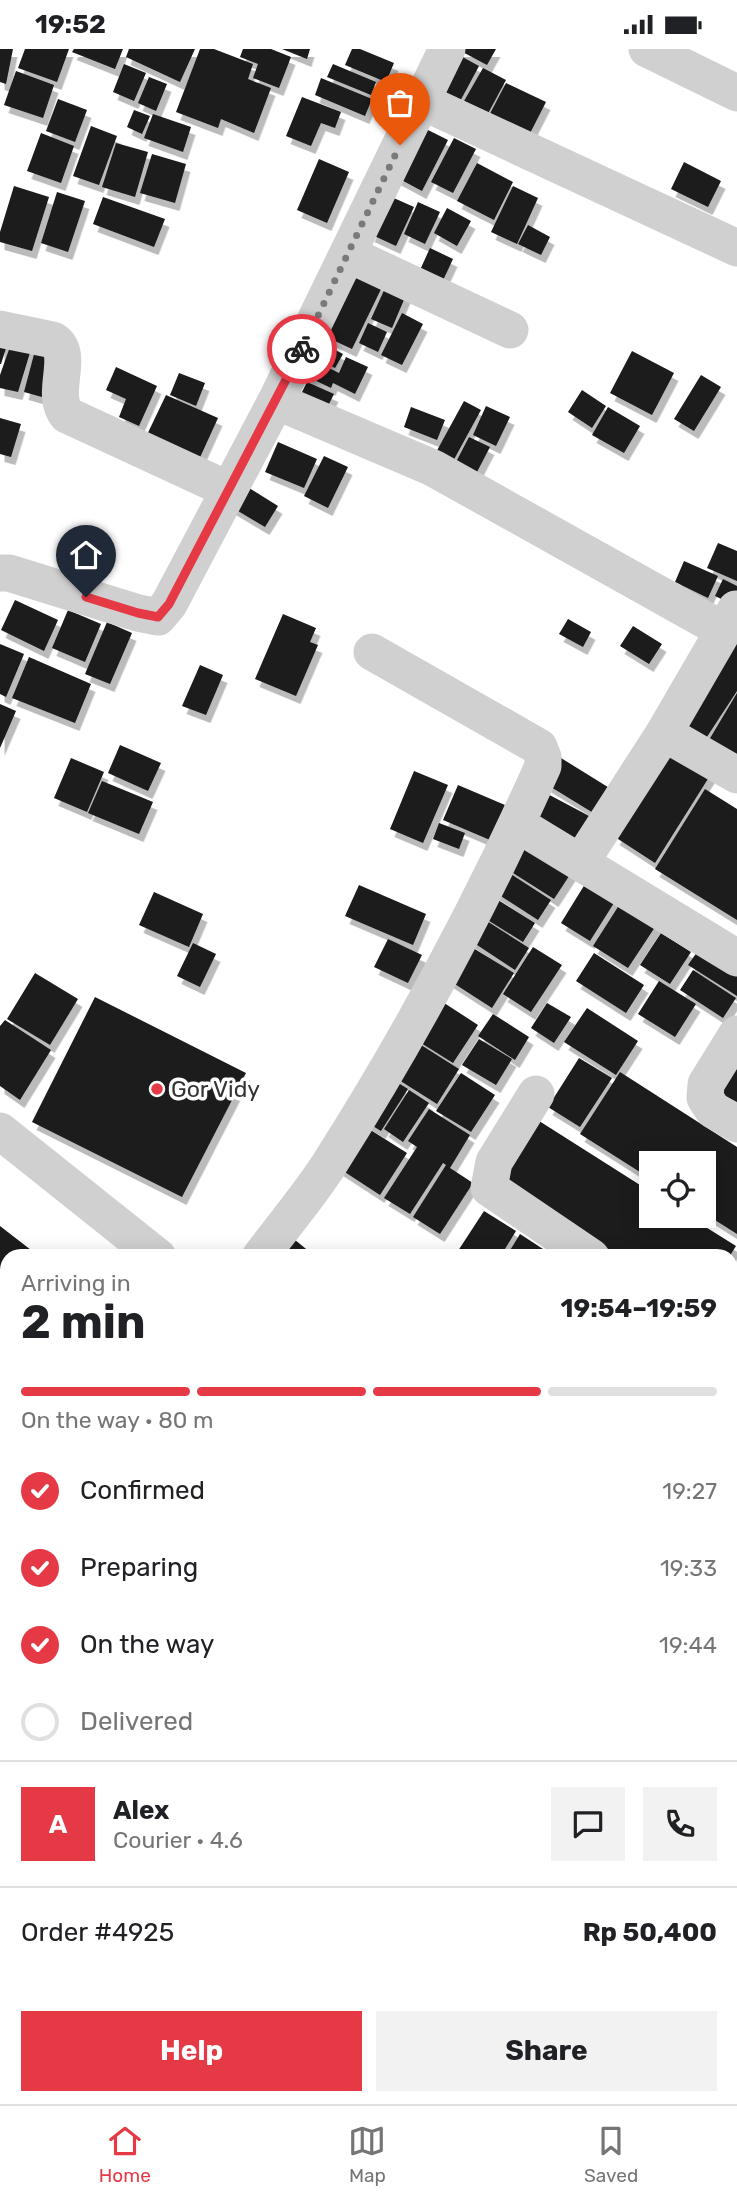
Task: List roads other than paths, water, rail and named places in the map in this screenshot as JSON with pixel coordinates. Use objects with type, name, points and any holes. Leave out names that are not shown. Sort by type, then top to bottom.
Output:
[{"type":"street","points":[[647,49],[737,93]]},
{"type":"street","points":[[3,580],[158,617],[169,604],[276,401],[421,101],[441,50]]},
{"type":"street","points":[[421,101],[737,248]]},
{"type":"street","points":[[348,254],[510,330]]},
{"type":"street","points":[[0,330],[53,340],[60,344],[63,353],[60,399],[61,407],[67,415],[229,490]]},
{"type":"street","points":[[276,401],[433,468],[732,620],[664,733],[581,862]]},
{"type":"street","points":[[266,1249],[329,1165],[411,1026],[517,824],[543,766],[539,747],[372,652]]},
{"type":"street","points":[[664,733],[737,775]]},
{"type":"street","points":[[517,824],[737,958]]},
{"type":"street","points":[[737,1034],[706,1084],[705,1098],[713,1110],[737,1124]]},
{"type":"street","points":[[536,1094],[494,1162],[489,1190],[579,1249]]},
{"type":"street","points":[[0,1131],[148,1249]]},
{"type":"place","name":"Gor Vidy","points":[[157,1089]]}]
